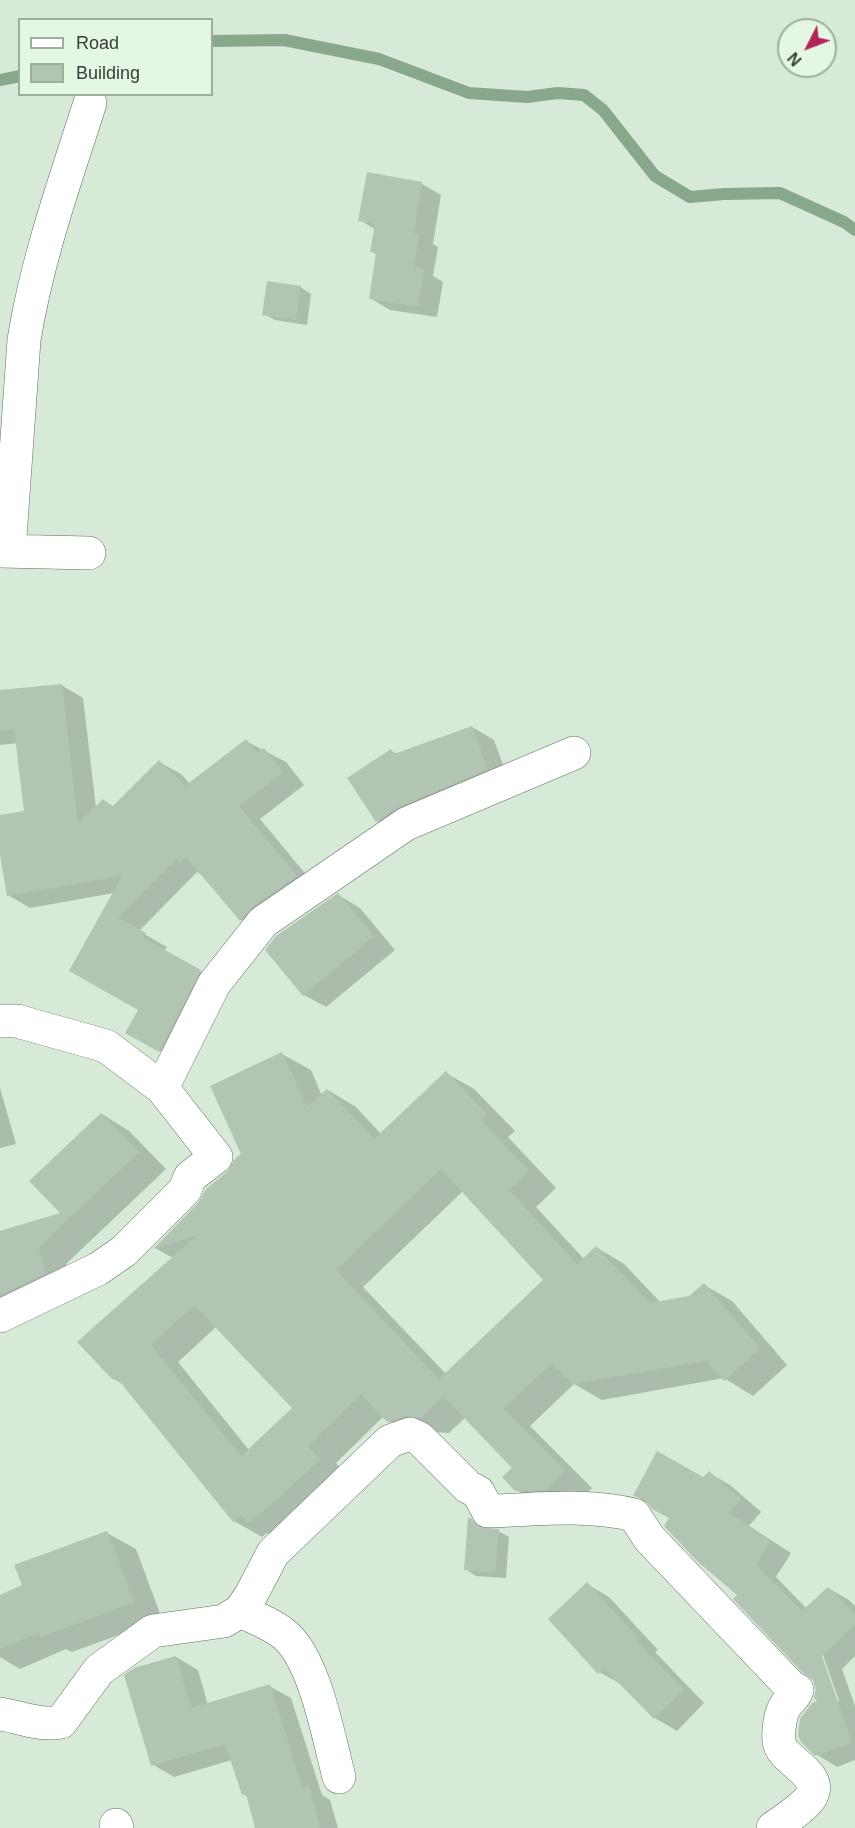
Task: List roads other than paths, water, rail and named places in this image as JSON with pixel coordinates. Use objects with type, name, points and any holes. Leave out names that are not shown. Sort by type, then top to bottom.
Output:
[{"type":"street","points":[[89,553],[4,551],[28,312],[40,261],[90,103]]},
{"type":"street","points":[[162,1088],[214,984],[263,922],[406,824],[574,753]]},
{"type":"street","points":[[0,1021],[17,1021],[106,1046],[162,1088],[216,1157],[190,1177],[185,1190],[124,1251],[98,1269],[0,1316]]},
{"type":"street","points":[[0,1714],[48,1725],[61,1722],[99,1670],[153,1631],[224,1621],[240,1611],[273,1553],[390,1441],[410,1434],[418,1438],[461,1481],[478,1492],[488,1511],[595,1508],[634,1515],[649,1538],[791,1687],[797,1690],[795,1697],[786,1704],[781,1717],[779,1740],[781,1749],[812,1780],[813,1789],[810,1799],[773,1828]]},
{"type":"street","points":[[240,1611],[285,1635],[296,1647],[314,1685],[339,1777]]},
{"type":"waterway","points":[[213,41],[284,40],[379,59],[469,93],[527,97],[558,93],[584,95],[603,110],[655,176],[690,197],[780,193],[844,222],[855,230]]},
{"type":"waterway","points":[[0,80],[18,76]]}]
